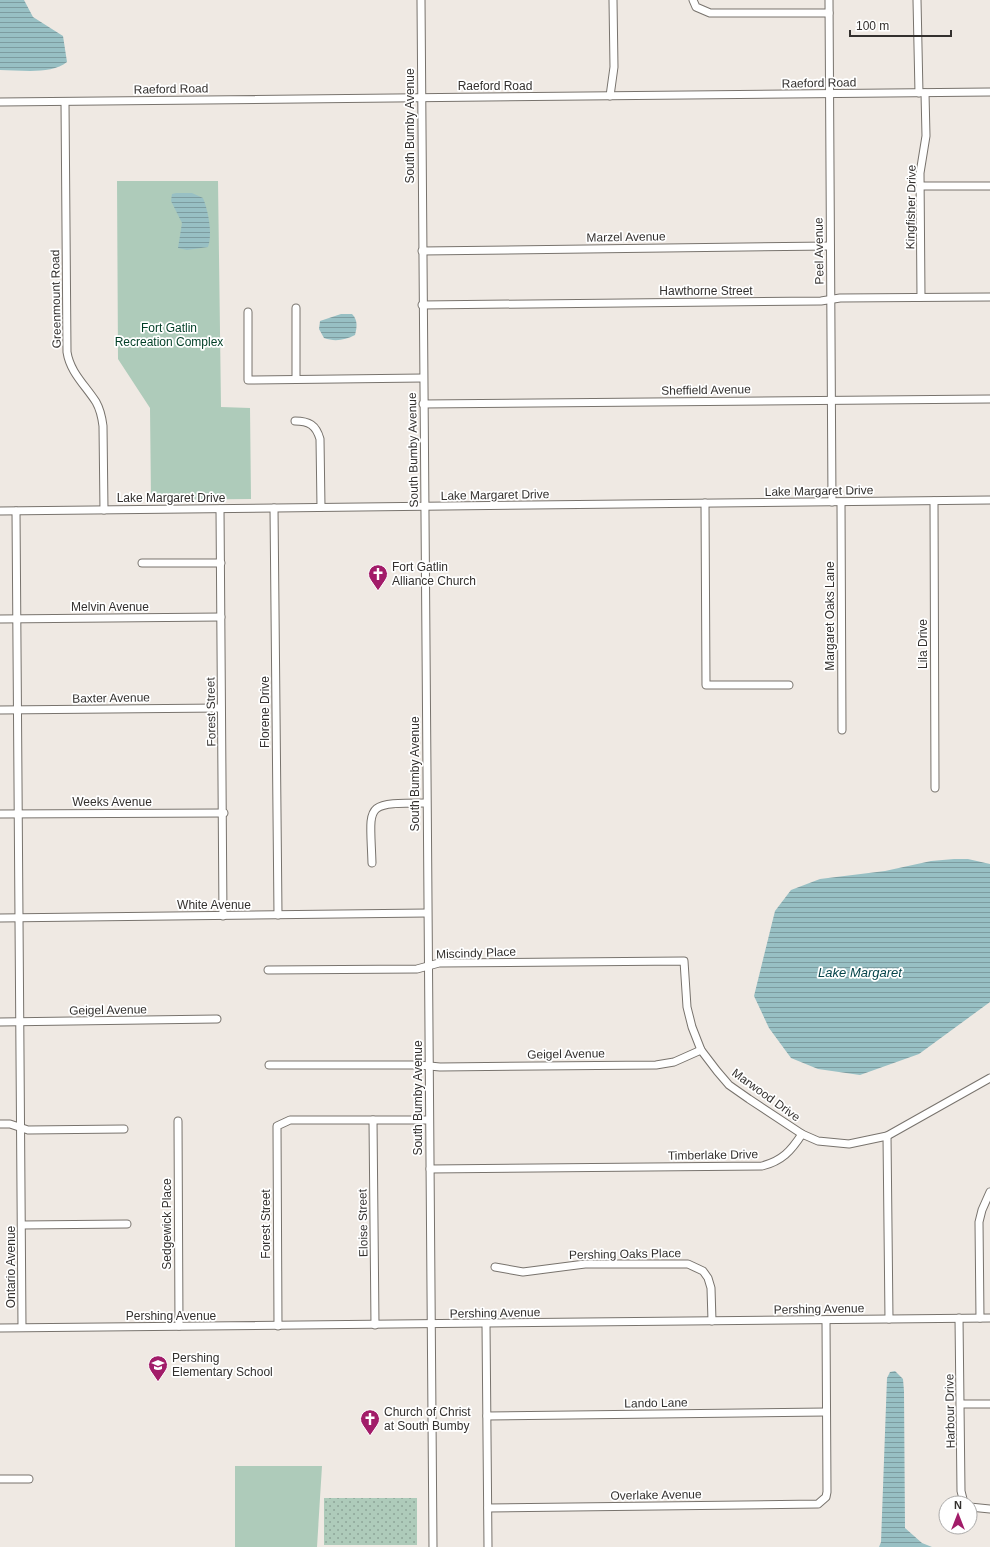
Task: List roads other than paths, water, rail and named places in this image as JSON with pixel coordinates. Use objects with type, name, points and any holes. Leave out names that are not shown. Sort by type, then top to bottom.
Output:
[{"type":"street","name":"South Bumby Avenue","points":[[421,0],[422,305],[425,506],[426,802],[433,1547]]},
{"type":"street","points":[[610,96],[614,67],[613,0]]},
{"type":"street","points":[[693,0],[696,8],[710,13],[829,13]]},
{"type":"street","name":"Peel Avenue","points":[[829,0],[832,502]]},
{"type":"street","name":"Kingfisher Drive","points":[[917,0],[926,136],[921,163],[920,186],[921,297]]},
{"type":"street","name":"Raeford Road","points":[[0,102],[990,92]]},
{"type":"street","name":"Greenmount Road","points":[[65,102],[67,352],[72,368],[96,403],[101,414],[103,426],[104,510]]},
{"type":"street","points":[[920,186],[990,186]]},
{"type":"street","name":"Marzel Avenue","points":[[422,251],[830,246]]},
{"type":"street","name":"Hawthorne Street","points":[[422,305],[821,301],[840,298],[990,297]]},
{"type":"street","points":[[296,308],[296,379]]},
{"type":"street","points":[[248,312],[248,380],[423,378]]},
{"type":"street","name":"Sheffield Avenue","points":[[423,404],[990,399]]},
{"type":"street","points":[[295,421],[304,421],[312,424],[318,430],[320,439],[321,508]]},
{"type":"street","name":"Lake Margaret Drive","points":[[0,511],[990,500]]},
{"type":"street","name":"Lila Drive","points":[[934,501],[935,788]]},
{"type":"street","name":"Margaret Oaks Lane","points":[[841,502],[842,730]]},
{"type":"street","points":[[705,503],[706,685],[789,685]]},
{"type":"street","name":"Florene Drive","points":[[274,508],[278,915]]},
{"type":"street","name":"Forest Street","points":[[220,509],[221,708],[224,813],[223,916]]},
{"type":"street","name":"Ontario Avenue","points":[[16,511],[22,1327]]},
{"type":"street","points":[[142,563],[221,563]]},
{"type":"street","name":"Melvin Avenue","points":[[0,619],[221,617]]},
{"type":"street","name":"Baxter Avenue","points":[[0,710],[221,708]]},
{"type":"street","points":[[372,863],[370,822],[371,815],[375,809],[387,803],[426,802]]},
{"type":"street","name":"Weeks Avenue","points":[[0,814],[224,813]]},
{"type":"street","name":"White Avenue","points":[[0,918],[427,914]]},
{"type":"street","name":"Miscindy Place","points":[[268,970],[417,969],[439,963],[684,961]]},
{"type":"street","name":"Marwood Drive","points":[[684,961],[687,1007],[701,1050],[729,1085],[802,1134]]},
{"type":"street","name":"Geigel Avenue","points":[[0,1022],[217,1019]]},
{"type":"street","name":"Geigel Avenue","points":[[269,1065],[656,1065],[674,1062],[701,1050]]},
{"type":"street","points":[[802,1134],[818,1142],[838,1144],[863,1142],[886,1136],[990,1078]]},
{"type":"street","name":"Forest Street","points":[[278,1326],[276,1130],[281,1123],[290,1120],[373,1120]]},
{"type":"street","points":[[373,1120],[429,1120]]},
{"type":"street","name":"Eloise Street","points":[[373,1120],[375,1325]]},
{"type":"street","name":"Sedgewick Place","points":[[178,1121],[179,1326]]},
{"type":"street","points":[[0,1124],[10,1124],[28,1130],[124,1129]]},
{"type":"street","name":"Timberlake Drive","points":[[430,1169],[762,1166],[782,1159],[790,1152],[802,1134]]},
{"type":"street","points":[[886,1136],[889,1319]]},
{"type":"street","points":[[980,1318],[979,1222],[982,1210],[990,1192]]},
{"type":"street","points":[[22,1225],[127,1224]]},
{"type":"street","name":"Pershing Oaks Place","points":[[494,1267],[523,1272],[585,1264],[688,1264],[703,1271],[708,1278],[711,1288],[712,1321]]},
{"type":"street","name":"Harbour Drive","points":[[959,1318],[962,1495]]},
{"type":"street","name":"Pershing Avenue","points":[[0,1328],[990,1318]]},
{"type":"street","points":[[826,1320],[826,1412]]},
{"type":"street","points":[[486,1324],[488,1547]]},
{"type":"street","points":[[960,1404],[990,1404]]},
{"type":"street","name":"Lando Lane","points":[[487,1416],[826,1412]]},
{"type":"street","name":"Overlake Avenue","points":[[488,1508],[813,1504],[823,1501],[827,1492],[826,1412]]},
{"type":"street","points":[[0,1479],[29,1479]]},
{"type":"street","points":[[978,1508],[990,1509]]},
{"type":"water","points":[[0,0],[24,0],[33,17],[63,36],[67,62],[53,69],[35,71],[0,70]]},
{"type":"water","points":[[192,193],[203,198],[207,209],[209,222],[210,236],[208,247],[187,250],[178,248],[182,223],[171,201],[172,194]]},
{"type":"water","points":[[341,314],[352,314],[354,316],[356,324],[355,335],[340,340],[324,338],[319,329],[320,321]]},
{"type":"water","name":"Lake Margaret","points":[[968,859],[990,864],[990,1002],[919,1054],[860,1075],[818,1069],[791,1058],[769,1028],[754,996],[775,911],[791,890],[820,879],[885,871],[931,861]]},
{"type":"water","points":[[895,1371],[903,1379],[904,1391],[905,1528],[922,1543],[932,1547],[879,1547],[881,1542],[887,1378],[890,1372]]},
{"type":"place","name":"Fort Gatlin Alliance Church","points":[[378,591]]},
{"type":"place","name":"Pershing Elementary School","points":[[158,1382]]},
{"type":"place","name":"Church of Christ at South Bumby","points":[[370,1436]]},
{"type":"park label","name":"Fort Gatlin Recreation Complex","points":[[169,335]]}]
